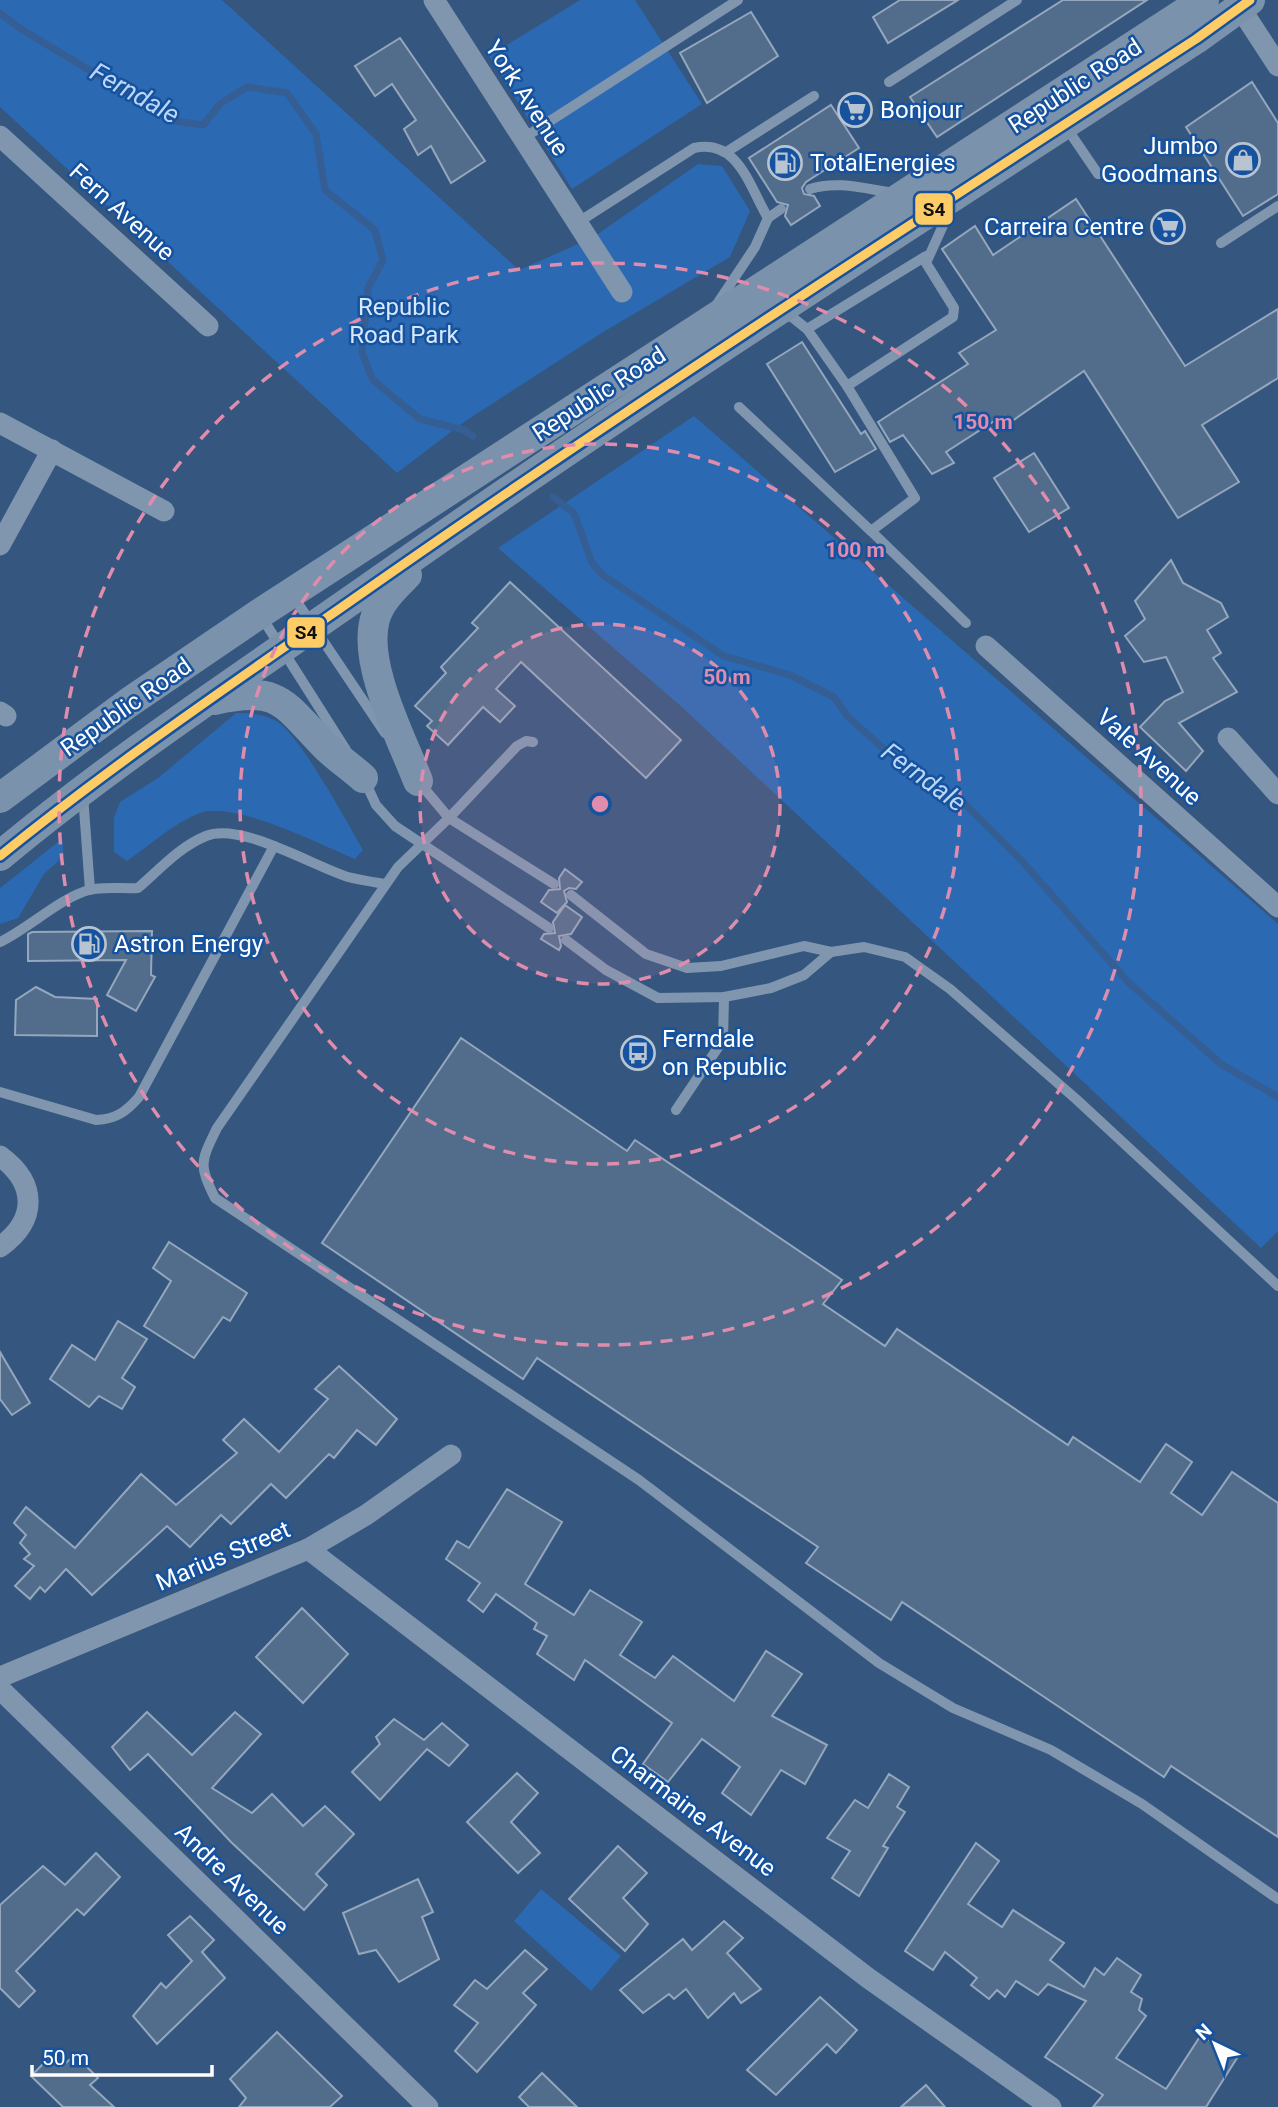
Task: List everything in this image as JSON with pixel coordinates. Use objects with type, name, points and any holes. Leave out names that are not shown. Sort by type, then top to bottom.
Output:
[{"type":"main road","name":"Republic Road","points":[[0,798],[128,703],[259,614],[1204,0]]},
{"type":"main road","name":"Republic Road","points":[[0,856],[281,648],[462,522],[770,315],[1065,124],[1242,3]]},
{"type":"main road","points":[[418,782],[376,669],[373,648],[375,619],[394,588],[462,522]]},
{"type":"main road","points":[[209,701],[256,693],[287,705],[326,747],[363,778]]},
{"type":"street","name":"York Avenue","points":[[434,0],[622,292]]},
{"type":"street","points":[[1242,3],[1278,66]]},
{"type":"street","name":"Fern Avenue","points":[[0,136],[208,326]]},
{"type":"street","points":[[0,423],[164,511]]},
{"type":"street","points":[[0,545],[51,450]]},
{"type":"street","name":"Vale Avenue","points":[[986,646],[1278,907]]},
{"type":"street","points":[[1228,738],[1278,794]]},
{"type":"street","points":[[0,1156],[24,1181],[30,1203],[21,1227],[0,1247]]},
{"type":"street","name":"Marius Street","points":[[0,1677],[308,1549],[366,1515],[451,1455]]},
{"type":"street","name":"Charmaine Avenue","points":[[308,1549],[868,1978],[1051,2107]]},
{"type":"street","name":"Andre Avenue","points":[[0,1689],[428,2107]]},
{"type":"lane","points":[[522,139],[738,0]]},
{"type":"lane","points":[[889,82],[1017,0]]},
{"type":"lane","points":[[728,151],[814,96]]},
{"type":"lane","points":[[1065,124],[1098,174]]},
{"type":"lane","points":[[577,223],[694,148],[710,144],[728,151],[768,218]]},
{"type":"lane","points":[[810,190],[822,185],[843,185],[906,195]]},
{"type":"lane","points":[[807,329],[926,256],[945,221],[943,202]]},
{"type":"lane","points":[[1221,243],[1278,206]]},
{"type":"lane","points":[[692,334],[736,279],[768,218],[781,209]]},
{"type":"lane","points":[[847,386],[953,317],[954,308],[929,270],[926,256]]},
{"type":"lane","points":[[770,315],[792,317],[807,329],[847,386],[915,498],[871,531]]},
{"type":"lane","points":[[739,407],[965,623]]},
{"type":"lane","points":[[291,593],[418,782],[449,818],[554,884]]},
{"type":"lane","points":[[259,614],[363,778],[376,805],[395,827],[549,928]]},
{"type":"lane","points":[[533,743],[526,741],[517,746],[449,818],[419,843],[385,884],[217,1128],[201,1161],[202,1173],[215,1198],[639,1480],[879,1662],[953,1708],[1051,1750],[1142,1804],[1278,1899]]},
{"type":"lane","points":[[83,792],[90,890]]},
{"type":"lane","points":[[0,942],[26,929],[64,901],[90,890],[138,888],[178,853],[208,835],[228,833],[274,846],[347,876],[385,884]]},
{"type":"lane","points":[[0,1093],[96,1120],[112,1119],[129,1109],[139,1097],[274,846]]},
{"type":"lane","points":[[571,895],[646,954],[687,968],[721,966],[804,946],[831,952],[864,947],[905,957],[929,972],[1164,1178],[1278,1286]]},
{"type":"lane","points":[[566,940],[606,970],[658,998],[724,997],[771,988],[797,978],[831,952]]},
{"type":"lane","points":[[676,1110],[723,1040],[724,997]]},
{"type":"green space","name":"Republic Road Park","points":[[0,0],[222,0],[519,270],[592,238],[698,164],[722,166],[750,211],[730,257],[600,334],[464,422],[397,473],[0,107]]},
{"type":"green space","points":[[580,0],[635,0],[702,104],[572,189],[489,56]]},
{"type":"green space","points":[[694,416],[1278,924],[1278,1231],[1261,1248],[683,708],[498,548]]},
{"type":"green space","points":[[236,713],[268,717],[288,731],[324,782],[363,850],[355,859],[255,818],[215,811],[200,813],[181,822],[127,861],[114,852],[114,818],[120,802],[158,778]]},
{"type":"green space","points":[[62,839],[64,856],[44,874],[18,918],[0,924],[0,888]]},
{"type":"green space","points":[[541,1889],[621,1956],[591,1991],[514,1921]]},
{"type":"building","points":[[900,0],[958,0],[888,43],[873,17]]},
{"type":"building","points":[[1063,0],[1147,0],[937,137],[910,97]]},
{"type":"building","points":[[751,12],[778,56],[707,103],[680,53]]},
{"type":"building","points":[[400,38],[485,161],[451,183],[431,146],[418,155],[404,129],[416,120],[392,84],[375,96],[355,66]]},
{"type":"building","name":"Jumbo Goodmans","points":[[1252,82],[1278,123],[1278,194],[1243,216],[1186,127]]},
{"type":"building","points":[[831,105],[859,148],[806,182],[802,188],[804,194],[814,196],[820,206],[791,225],[785,216],[788,205],[777,202],[749,158]]},
{"type":"building","points":[[1076,199],[1185,366],[1278,309],[1278,378],[1202,425],[1239,482],[1178,518],[1084,371],[1005,426],[999,418],[946,452],[954,463],[932,474],[903,435],[890,442],[878,422],[968,364],[959,353],[996,330],[942,249],[975,226],[993,255]]},
{"type":"building","points":[[802,342],[861,434],[865,431],[876,449],[835,472],[767,364]]},
{"type":"building","points":[[1034,453],[1069,508],[1029,532],[994,478]]},
{"type":"building","points":[[1171,560],[1183,583],[1221,603],[1228,617],[1207,630],[1221,653],[1213,658],[1237,692],[1179,723],[1203,751],[1186,771],[1140,727],[1165,701],[1183,692],[1166,657],[1144,662],[1125,636],[1145,619],[1135,601]]},
{"type":"building","points":[[510,582],[681,740],[646,778],[521,662],[496,689],[515,706],[500,722],[483,707],[448,745],[427,726],[432,721],[415,706],[446,673],[441,667],[478,628],[472,623]]},
{"type":"building","points":[[565,869],[582,882],[576,889],[569,888],[564,891],[567,902],[557,913],[541,902],[549,890],[560,889],[559,878]]},
{"type":"building","points":[[565,905],[582,917],[571,934],[559,936],[559,950],[541,939],[544,934],[555,933],[553,922]]},
{"type":"building","points":[[152,931],[151,975],[155,977],[136,1011],[107,995],[126,960],[28,961],[28,934],[32,932]]},
{"type":"building","points":[[36,987],[55,997],[97,999],[97,1036],[15,1035],[16,1000]]},
{"type":"building","points":[[461,1038],[627,1151],[635,1140],[842,1280],[823,1304],[885,1346],[897,1329],[1068,1445],[1073,1437],[1140,1482],[1166,1444],[1192,1462],[1171,1493],[1202,1515],[1232,1472],[1278,1503],[1278,1837],[1171,1766],[1164,1777],[902,1602],[891,1620],[806,1563],[818,1547],[537,1358],[523,1379],[322,1243]]},
{"type":"building","points":[[169,1242],[247,1293],[230,1321],[223,1317],[194,1358],[144,1326],[171,1281],[153,1268]]},
{"type":"building","points":[[118,1321],[147,1339],[122,1378],[135,1387],[122,1409],[99,1396],[89,1407],[50,1379],[72,1345],[95,1360]]},
{"type":"building","points":[[0,1352],[30,1403],[12,1415],[0,1399]]},
{"type":"building","points":[[339,1366],[397,1419],[376,1445],[357,1430],[334,1458],[329,1454],[286,1498],[271,1484],[231,1524],[221,1515],[190,1547],[167,1526],[92,1595],[66,1569],[45,1592],[40,1587],[30,1599],[15,1586],[34,1566],[24,1559],[30,1554],[20,1543],[26,1535],[14,1523],[26,1507],[75,1548],[141,1474],[176,1505],[237,1453],[223,1440],[244,1419],[279,1452],[328,1399],[315,1389]]},
{"type":"building","points":[[507,1489],[562,1522],[525,1584],[574,1615],[590,1590],[642,1622],[620,1655],[655,1678],[673,1656],[734,1701],[766,1651],[802,1674],[772,1716],[827,1745],[805,1784],[781,1770],[751,1815],[722,1793],[740,1767],[702,1739],[668,1782],[643,1764],[672,1723],[585,1660],[574,1680],[537,1654],[547,1636],[534,1629],[537,1623],[496,1594],[483,1612],[468,1600],[480,1583],[446,1559],[457,1541],[469,1548]]},
{"type":"building","points":[[302,1608],[348,1654],[303,1703],[256,1657]]},
{"type":"building","points":[[147,1712],[192,1755],[235,1712],[261,1734],[212,1788],[252,1813],[272,1794],[303,1826],[325,1806],[354,1834],[316,1874],[327,1885],[304,1910],[231,1842],[148,1754],[130,1770],[112,1747]]},
{"type":"building","points":[[394,1719],[424,1740],[442,1723],[468,1745],[449,1766],[427,1749],[380,1800],[352,1772],[380,1744],[376,1737]]},
{"type":"building","points":[[517,1773],[538,1793],[511,1822],[540,1853],[518,1873],[467,1822]]},
{"type":"building","points":[[889,1774],[909,1787],[897,1807],[905,1812],[883,1846],[888,1848],[859,1896],[832,1878],[850,1851],[827,1838],[855,1800],[868,1808]]},
{"type":"building","points":[[976,1843],[999,1861],[968,1904],[1002,1927],[1013,1910],[1064,1943],[1050,1960],[1084,1987],[1095,1968],[1104,1975],[1117,1958],[1141,1975],[1131,1992],[1142,1999],[1139,2010],[1146,2016],[1116,2058],[1166,2089],[1201,2035],[1237,2058],[1206,2107],[1093,2107],[1103,2095],[1045,2057],[1086,2001],[1048,1984],[1038,1995],[1016,1981],[1005,1997],[997,1990],[989,1999],[971,1985],[977,1978],[945,1952],[933,1970],[905,1951]]},
{"type":"building","points":[[618,1846],[647,1873],[623,1898],[648,1924],[625,1951],[569,1899]]},
{"type":"building","points":[[96,1853],[120,1877],[84,1915],[77,1909],[16,1971],[35,1991],[19,2007],[0,1988],[0,1905],[43,1866],[65,1885]]},
{"type":"building","points":[[418,1879],[433,1912],[422,1917],[439,1959],[399,1982],[376,1950],[359,1954],[343,1913]]},
{"type":"building","points":[[190,1916],[214,1940],[202,1952],[225,1978],[157,2044],[133,2016],[161,1983],[166,1988],[192,1961],[168,1935]]},
{"type":"building","points":[[724,1921],[743,1938],[727,1953],[761,1989],[741,2003],[734,1993],[708,2018],[686,1989],[674,1999],[669,1994],[643,2013],[620,1990],[683,1939],[692,1950]]},
{"type":"building","points":[[525,1950],[547,1969],[523,1993],[536,2005],[477,2072],[455,2051],[478,2023],[454,2005],[475,1980],[487,1989]]},
{"type":"building","points":[[820,1997],[857,2030],[836,2053],[827,2044],[776,2095],[747,2070]]},
{"type":"building","points":[[277,2032],[342,2096],[330,2107],[239,2107],[246,2098],[230,2079]]},
{"type":"building","points":[[75,2055],[98,2078],[90,2085],[114,2107],[63,2107],[31,2076],[50,2057],[61,2067]]},
{"type":"building","points":[[542,2073],[577,2107],[529,2107],[519,2097]]},
{"type":"building","points":[[926,2085],[945,2107],[901,2107]]},
{"type":"waterway","name":"Ferndale","points":[[0,13],[21,29],[174,121],[203,125],[221,103],[247,87],[287,93],[316,134],[325,190],[375,230],[383,260],[368,288],[362,353],[373,380],[420,419],[464,430],[473,436]]},
{"type":"waterway","name":"Ferndale","points":[[553,497],[574,513],[592,563],[604,576],[724,656],[790,675],[834,697],[848,717],[884,749],[964,803],[1023,862],[1128,982],[1221,1064],[1278,1097]]},
{"type":"transit line","name":"S4","points":[[0,856],[180,720],[468,520],[778,311],[1196,39],[1250,0]]},
{"type":"place","name":"Bonjour","points":[[855,110]]},
{"type":"place","name":"Jumbo Goodmans","points":[[1243,160]]},
{"type":"place","name":"TotalEnergies","points":[[785,163]]},
{"type":"place","name":"Carreira Centre","points":[[1168,227]]},
{"type":"place","name":"Astron Energy","points":[[89,944]]},
{"type":"place","name":"Ferndale on Republic","points":[[638,1053]]}]
